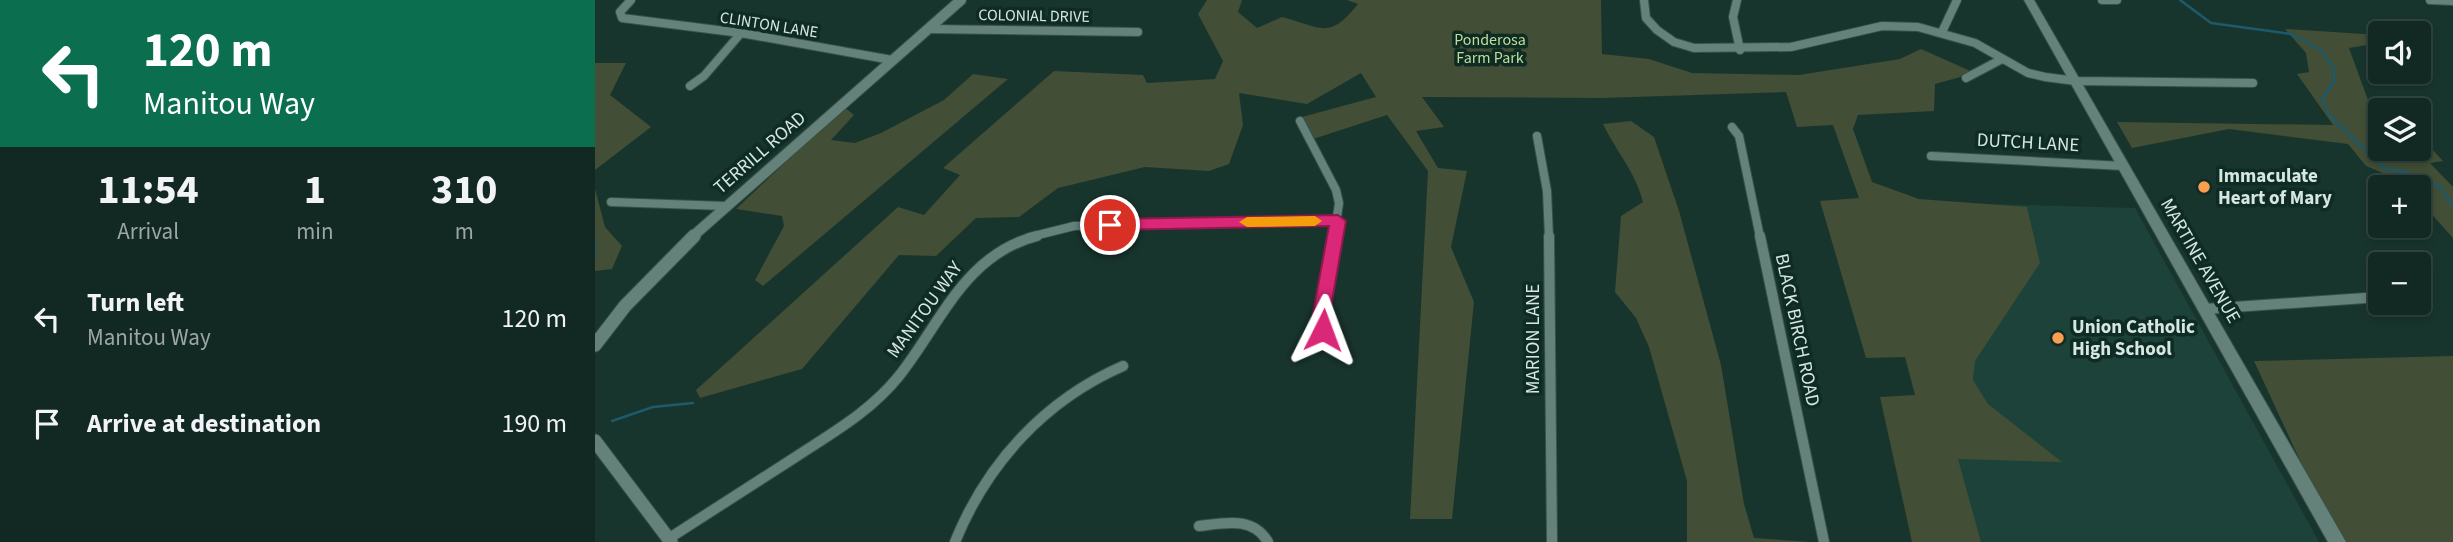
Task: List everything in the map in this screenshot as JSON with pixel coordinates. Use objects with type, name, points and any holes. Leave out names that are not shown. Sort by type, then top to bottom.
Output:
[{"type":"main road","name":"MARTINE AVENUE","points":[[2029,0],[2337,542]]},
{"type":"street","name":"CLINTON LANE","points":[[631,0],[620,12],[622,18],[741,33],[893,60]]},
{"type":"street","name":"TERRILL ROAD","points":[[595,345],[625,306],[725,206],[961,0]]},
{"type":"street","points":[[1644,0],[1646,18],[1674,42],[1694,48],[1740,50],[1791,47],[1882,26],[1917,27],[1975,43],[2028,73],[2075,80],[2253,83]]},
{"type":"street","points":[[1943,32],[1957,0]]},
{"type":"street","points":[[2102,0],[2117,0]]},
{"type":"street","points":[[2430,0],[2453,1]]},
{"type":"street","points":[[1724,1],[1736,2],[1733,17],[1740,50]]},
{"type":"street","name":"COLONIAL DRIVE","points":[[928,29],[1138,32]]},
{"type":"street","points":[[690,86],[704,76],[741,33]]},
{"type":"street","points":[[1966,78],[2002,58]]},
{"type":"street","points":[[1300,121],[1336,190],[1338,221],[1321,318],[1323,330],[1338,345]]},
{"type":"street","name":"BLACK BIRCH ROAD","points":[[1732,127],[1739,136],[1824,542]]},
{"type":"street","name":"MARION LANE","points":[[1537,136],[1547,191],[1549,232],[1552,542]]},
{"type":"street","name":"DUTCH LANE","points":[[1931,156],[2123,166]]},
{"type":"street","points":[[611,202],[725,206]]},
{"type":"street","name":"MANITOU WAY","points":[[669,540],[868,410],[899,376],[971,274],[990,256],[1016,241],[1074,226],[1338,221]]},
{"type":"street","points":[[2205,309],[2368,298]]},
{"type":"street","points":[[955,542],[977,495],[1034,426],[1068,394],[1123,366]]},
{"type":"street","points":[[595,440],[669,540]]},
{"type":"street","points":[[1199,526],[1247,523],[1262,532],[1268,542]]},
{"type":"shaded area","name":"Union Catholic High School","points":[[1873,201],[2135,208],[2319,542],[1981,542]]},
{"type":"green space","name":"Ponderosa Farm Park","points":[[1207,0],[1242,0],[1238,12],[1257,28],[1282,17],[1325,28],[1340,23],[1358,4],[1347,0],[1601,0],[1602,54],[1649,59],[1692,73],[1799,75],[1900,59],[1921,49],[1975,73],[1935,84],[1934,111],[1858,115],[1853,129],[1872,182],[1919,199],[2027,207],[2040,263],[1975,361],[1973,380],[1988,404],[2062,462],[1958,459],[1981,542],[1912,542],[1880,397],[1915,395],[1905,357],[1866,358],[1820,201],[1859,198],[1833,125],[1797,127],[1786,92],[1602,98],[1422,97],[1444,127],[1416,131],[1438,168],[1467,171],[1451,247],[1474,302],[1452,519],[1410,519],[1428,171],[1387,115],[1310,140],[1298,118],[1376,97],[1361,73],[1307,104],[1239,93],[1243,125],[1229,164],[1209,171],[1145,167],[1058,188],[1019,217],[976,218],[936,256],[899,255],[802,369],[700,398],[696,390],[898,207],[924,215],[960,175],[943,168],[1054,71],[1143,75],[1147,83],[1215,79],[1223,61],[1198,14]]},
{"type":"green space","points":[[2285,29],[2368,34],[2368,45],[2349,48],[2368,100],[2368,161],[2431,161],[2431,148],[2443,161],[2430,163],[2453,187],[2453,238],[2431,213],[2431,175],[2388,175],[2366,166],[2348,144],[2229,129],[2132,148],[2117,122],[2333,125],[2297,74],[2309,72],[2306,53]]},
{"type":"green space","points":[[595,63],[626,63],[610,95],[651,127],[595,170]]},
{"type":"green space","points":[[973,74],[1008,79],[763,286],[755,280],[784,226],[782,216],[736,209],[844,107],[854,115],[831,140],[855,143],[881,133],[944,100]]},
{"type":"green space","points":[[1631,121],[1654,137],[1679,211],[1721,365],[1744,504],[1754,538],[1810,542],[1687,542],[1687,481],[1649,347],[1636,318],[1615,292],[1621,216],[1643,202],[1631,171],[1603,124]]},
{"type":"green space","points":[[595,189],[605,227],[622,246],[612,269],[595,271]]},
{"type":"green space","points":[[2453,356],[2453,542],[2342,542],[2310,482],[2254,361]]},
{"type":"waterway","points":[[2180,0],[2211,23],[2291,34],[2321,50],[2334,68],[2334,82],[2322,99],[2330,116],[2384,168],[2405,172],[2440,187],[2453,206]]},
{"type":"waterway","points":[[595,245],[595,254]]},
{"type":"waterway","points":[[612,421],[653,407],[693,403]]},
{"type":"slow traffic","points":[[1247,222],[1315,221]]},
{"type":"place","name":"Immaculate Heart of Mary","points":[[2204,187]]},
{"type":"place","name":"Union Catholic High School","points":[[2058,338]]},
{"type":"route","points":[[1110,225],[1338,221],[1321,313],[1323,330]]}]
